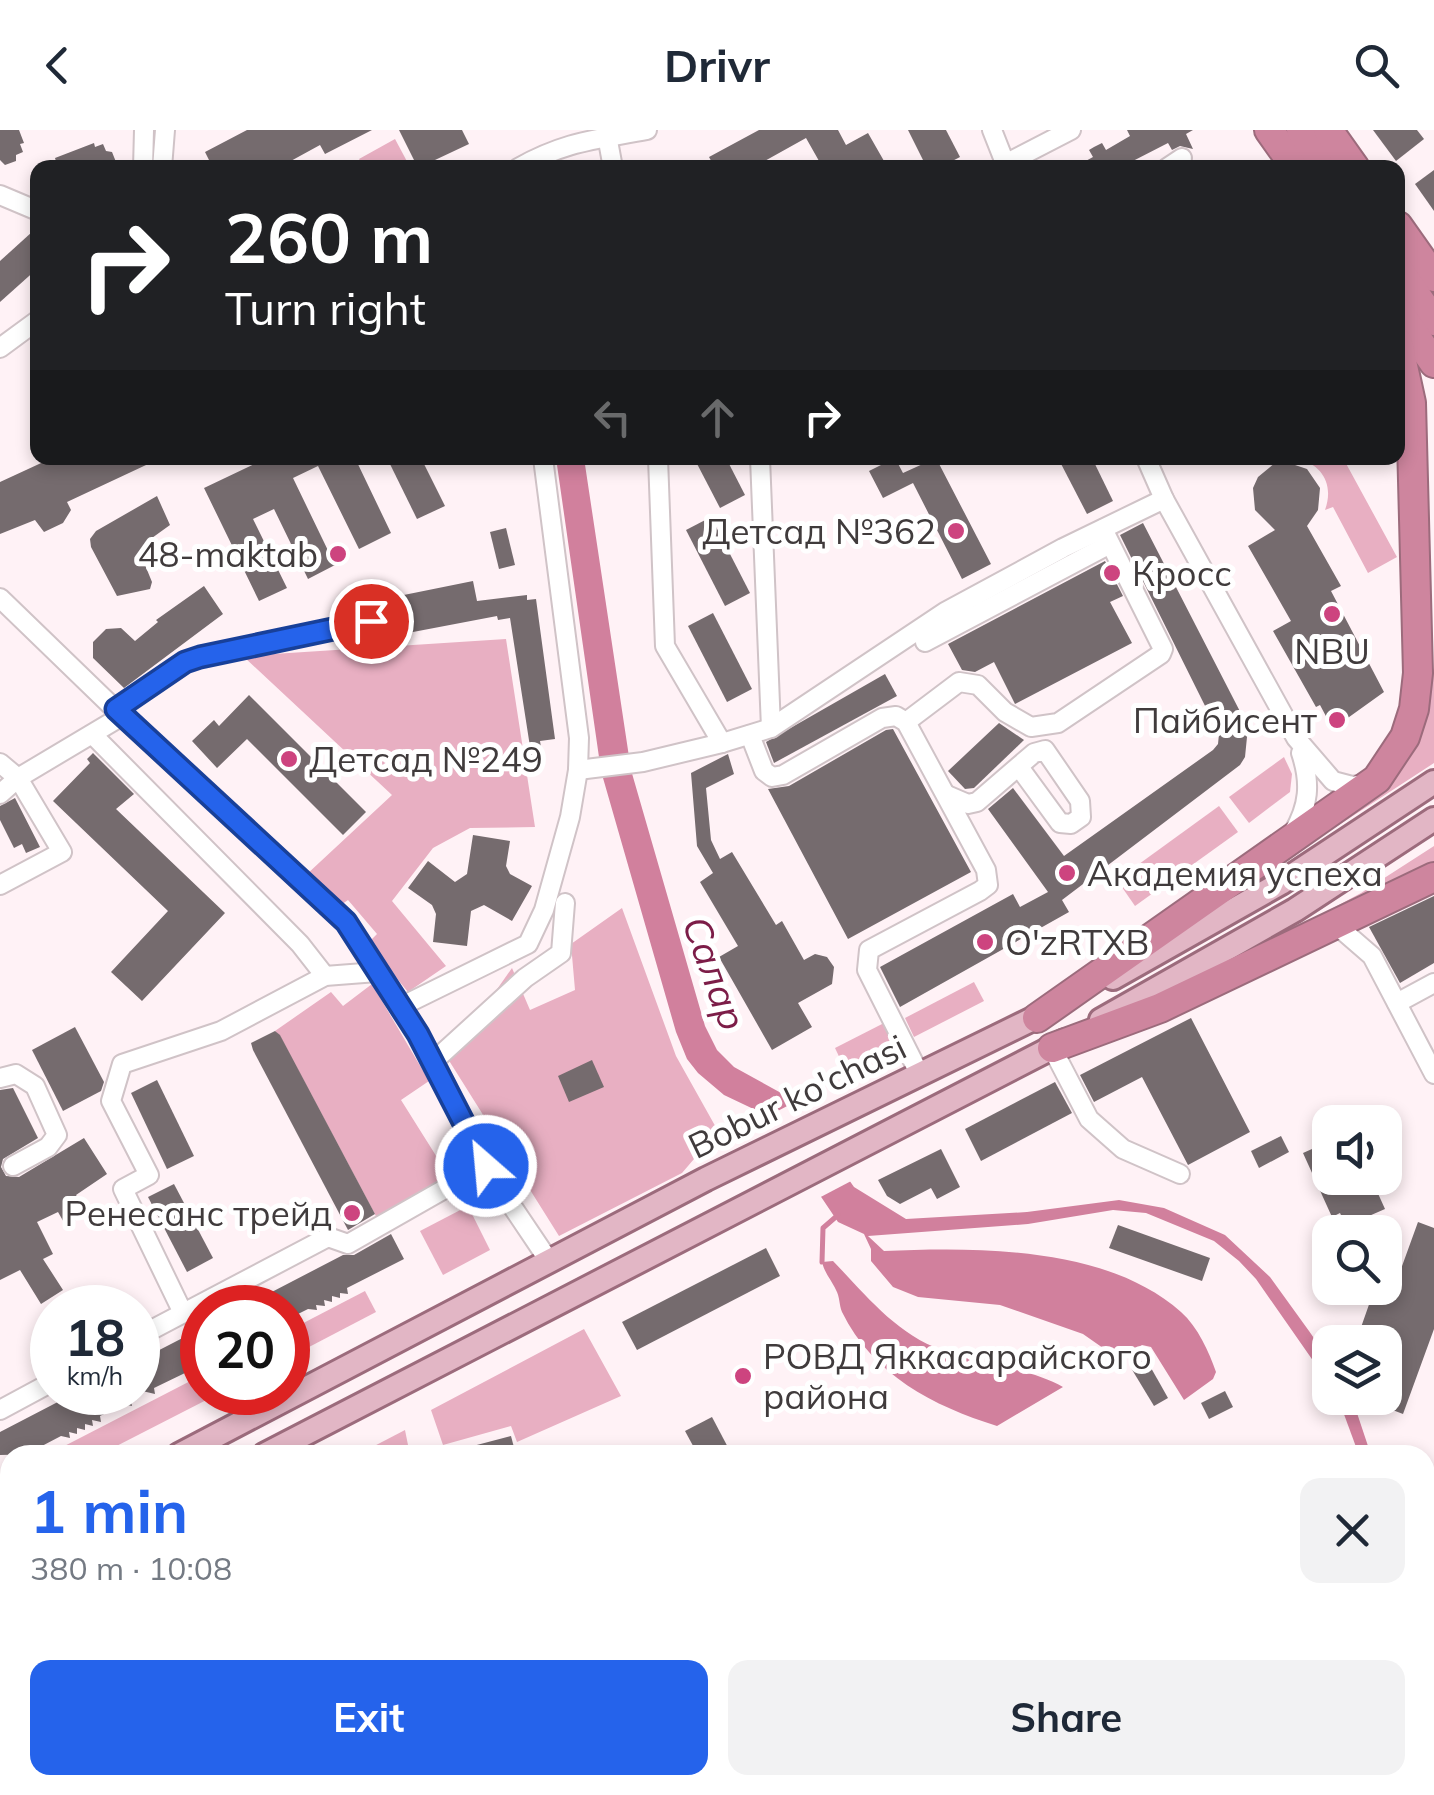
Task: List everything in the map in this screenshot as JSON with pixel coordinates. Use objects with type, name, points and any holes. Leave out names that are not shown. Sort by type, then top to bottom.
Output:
[{"type":"highway","points":[[1269,130],[1290,160]]},
{"type":"highway","points":[[1301,130],[1322,160]]},
{"type":"highway","points":[[1328,130],[1349,160]]},
{"type":"highway","points":[[1405,236],[1434,277]]},
{"type":"highway","points":[[1405,279],[1434,320]]},
{"type":"highway","points":[[1405,321],[1434,363]]},
{"type":"highway","points":[[1037,1018],[1377,779],[1405,737],[1414,709],[1418,673],[1411,403],[1405,375]]},
{"type":"highway","points":[[1052,1048],[1160,1008],[1434,877]]},
{"type":"main road","name":"Bobur ko'chasi","points":[[198,1445],[706,1179],[1037,1018],[1281,883],[1434,782]]},
{"type":"main road","name":"Bobur ko'chasi","points":[[283,1445],[1052,1048],[1295,910],[1434,819]]},
{"type":"main road","points":[[706,1179],[719,1181],[728,1189],[724,1214]]},
{"type":"street","points":[[143,160],[144,130]]},
{"type":"street","points":[[163,160],[165,130]]},
{"type":"street","points":[[537,160],[607,132],[647,130]]},
{"type":"street","points":[[992,130],[1005,160]]},
{"type":"street","points":[[1016,160],[1071,130]]},
{"type":"street","points":[[607,132],[612,160]]},
{"type":"street","points":[[0,195],[30,208]]},
{"type":"street","points":[[0,348],[30,326]]},
{"type":"street","points":[[402,1006],[528,944],[544,910],[583,770],[544,465]]},
{"type":"street","points":[[658,465],[666,646],[722,744]]},
{"type":"street","points":[[760,465],[771,728]]},
{"type":"street","points":[[1149,465],[1164,499],[1310,759],[1333,782],[1352,786],[1377,779]]},
{"type":"street","points":[[926,642],[1164,499]]},
{"type":"street","points":[[583,770],[643,762],[771,728],[945,612],[1106,536]]},
{"type":"street","points":[[906,722],[960,682],[978,686],[1005,712],[1031,727],[1058,722],[1161,654],[1162,649],[1106,536]]},
{"type":"street","points":[[0,598],[346,922],[402,1006],[486,1166],[549,1262]]},
{"type":"street","points":[[0,794],[18,778],[92,735],[185,662],[371,621]]},
{"type":"street","points":[[750,735],[764,772],[772,777],[882,718],[896,716],[906,722],[986,870],[988,885],[869,950],[867,970],[920,1075]]},
{"type":"street","points":[[92,735],[300,944],[325,976]]},
{"type":"street","points":[[1286,843],[1300,820],[1308,792],[1307,771],[1296,738]]},
{"type":"street","points":[[0,763],[18,778],[62,852],[0,885]]},
{"type":"street","points":[[947,796],[968,804],[977,802],[1019,767]]},
{"type":"street","points":[[434,1062],[524,978],[561,953],[565,904]]},
{"type":"street","points":[[1338,922],[1372,956],[1434,1074]]},
{"type":"street","points":[[180,1307],[123,1189],[149,1175],[111,1101],[122,1064],[221,1031],[325,976],[377,972]]},
{"type":"street","points":[[1397,1003],[1434,983]]},
{"type":"street","points":[[1052,1048],[1090,1119],[1123,1149],[1180,1174]]},
{"type":"street","points":[[0,1078],[16,1074],[35,1086],[57,1134],[48,1147],[12,1166]]},
{"type":"street","points":[[236,1285],[328,1237],[348,1244],[486,1166]]},
{"type":"street","points":[[0,1410],[30,1394]]},
{"type":"shaded area","points":[[395,139],[406,160],[360,160]]},
{"type":"shaded area","name":"Салар","points":[[557,465],[585,465],[631,770],[705,1026],[717,1050],[734,1067],[792,1099],[854,1187],[906,1219],[1027,1212],[1119,1200],[1164,1208],[1225,1235],[1270,1277],[1309,1331],[1312,1359],[1239,1261],[1214,1241],[1146,1213],[1113,1210],[1028,1224],[868,1236],[884,1251],[1040,1255],[1117,1274],[1151,1290],[1193,1325],[1216,1372],[1213,1379],[1184,1400],[1151,1347],[1142,1345],[1114,1361],[1083,1334],[1000,1305],[918,1297],[893,1287],[871,1261],[871,1249],[864,1234],[838,1222],[766,1115],[724,1095],[698,1073],[687,1059],[601,771]]},
{"type":"shaded area","points":[[1347,465],[1397,557],[1368,573],[1333,507],[1325,510],[1327,484],[1314,466]]},
{"type":"shaded area","points":[[506,639],[535,827],[470,828],[433,848],[392,901],[446,966],[408,992],[368,943],[377,934],[348,900],[338,907],[306,875],[392,795],[243,656]]},
{"type":"shaded area","points":[[1431,665],[1434,763],[1276,866],[1383,785]]},
{"type":"shaded area","points":[[1284,757],[1292,774],[1290,792],[1249,823],[1229,797]]},
{"type":"shaded area","points":[[1219,806],[1238,832],[1135,906],[1117,880]]},
{"type":"shaded area","points":[[1434,846],[1434,865],[1267,944],[1361,893]]},
{"type":"shaded area","points":[[622,908],[676,1056],[718,1131],[682,1173],[559,1236],[448,1059],[512,968],[530,1010],[575,990],[571,944]]},
{"type":"shaded area","points":[[974,982],[984,1001],[914,1037],[905,1018]]},
{"type":"shaded area","points":[[372,984],[429,1081],[401,1100],[450,1178],[378,1220],[275,1031],[331,992],[343,1006]]},
{"type":"shaded area","points":[[886,1022],[896,1043],[845,1069],[835,1048]]},
{"type":"shaded area","points":[[468,1206],[490,1250],[443,1275],[420,1231]]},
{"type":"shaded area","points":[[833,1261],[883,1312],[925,1343],[1036,1375],[1063,1387],[997,1426],[928,1398],[888,1370],[855,1334],[822,1262]]},
{"type":"shaded area","points":[[365,1291],[376,1312],[310,1346],[310,1320]]},
{"type":"shaded area","points":[[584,1329],[621,1396],[517,1442],[511,1426],[443,1445],[431,1410]]},
{"type":"shaded area","points":[[180,1386],[180,1413],[119,1445],[66,1445],[124,1415],[160,1415],[160,1397]]},
{"type":"shaded area","points":[[1344,1415],[1358,1415],[1368,1445],[1355,1445]]},
{"type":"shaded area","points":[[405,1430],[408,1445],[376,1445]]},
{"type":"pier","points":[[799,1100],[855,1179],[815,1200],[762,1119]]},
{"type":"building","points":[[0,130],[19,130],[24,143],[20,144],[23,152],[16,155],[16,161],[5,165],[0,160]]},
{"type":"building","points":[[247,130],[372,130],[325,154],[320,145],[293,160],[209,160],[205,152]]},
{"type":"building","points":[[399,130],[462,130],[469,144],[435,160],[414,160]]},
{"type":"building","points":[[759,130],[838,130],[846,145],[868,133],[883,160],[818,160],[806,138],[766,160],[709,157]]},
{"type":"building","points":[[908,130],[946,130],[960,157],[923,160]]},
{"type":"building","points":[[1127,130],[1193,130],[1186,134],[1193,149],[1180,146],[1172,150],[1168,143],[1135,160],[1088,160],[1093,157],[1089,150],[1094,147],[1102,143],[1106,150],[1130,136]]},
{"type":"building","points":[[1373,130],[1417,130],[1424,139],[1395,160]]},
{"type":"building","points":[[94,143],[95,147],[103,144],[115,160],[56,160]]},
{"type":"building","points":[[1434,170],[1434,211],[1415,184]]},
{"type":"building","points":[[30,234],[30,275],[0,302],[0,261]]},
{"type":"building","points":[[37,465],[146,465],[67,502],[71,510],[63,523],[44,532],[35,520],[0,534],[0,482]]},
{"type":"building","points":[[252,465],[358,465],[391,533],[359,549],[318,466],[293,478],[335,565],[308,579],[274,509],[253,519],[287,588],[259,601],[204,488]]},
{"type":"building","points":[[390,465],[424,465],[445,506],[417,519]]},
{"type":"building","points":[[698,465],[730,465],[745,495],[720,508]]},
{"type":"building","name":"Детсад №362","points":[[881,465],[899,465],[903,473],[921,465],[940,465],[991,564],[962,579],[913,483],[883,498],[869,471]]},
{"type":"building","points":[[1062,465],[1095,465],[1113,501],[1087,514]]},
{"type":"building","points":[[1273,465],[1295,465],[1307,469],[1320,488],[1318,510],[1307,526],[1341,586],[1331,591],[1384,692],[1338,725],[1328,720],[1320,705],[1316,707],[1273,631],[1291,621],[1248,546],[1275,530],[1255,510],[1253,488],[1258,477]]},
{"type":"building","points":[[157,496],[170,525],[145,543],[151,556],[143,560],[152,582],[150,589],[117,596],[90,539],[96,531]]},
{"type":"building","points":[[711,517],[750,593],[725,606],[686,530]]},
{"type":"building","points":[[1143,523],[1248,727],[1245,757],[1240,765],[1062,900],[1069,912],[900,1007],[880,967],[1013,894],[1020,907],[1048,892],[988,809],[1013,788],[1064,856],[1218,744],[1219,734],[1120,535]]},
{"type":"building","points":[[506,528],[515,565],[499,569],[490,532]]},
{"type":"building","points":[[1105,561],[1123,596],[1110,602],[1132,643],[1015,704],[994,662],[975,672],[962,670],[948,644]]},
{"type":"building","points":[[473,581],[477,601],[527,595],[527,600],[536,599],[555,739],[540,741],[544,765],[533,766],[510,618],[498,620],[497,616],[392,636],[384,599]]},
{"type":"building","points":[[204,586],[223,614],[124,688],[93,658],[93,642],[106,629],[121,628],[135,641],[156,620]]},
{"type":"building","points":[[713,613],[752,689],[727,702],[688,626]]},
{"type":"building","points":[[885,674],[897,696],[774,763],[766,742]]},
{"type":"building","name":"Детсад №249","points":[[249,695],[366,812],[343,835],[247,739],[217,768],[192,741],[214,720],[219,726]]},
{"type":"building","points":[[999,723],[1024,740],[974,788],[965,789],[948,771]]},
{"type":"building","points":[[893,729],[971,872],[848,939],[768,789],[789,786]]},
{"type":"building","points":[[93,753],[134,794],[116,809],[225,913],[142,1001],[111,972],[168,911],[53,801],[90,763],[87,759]]},
{"type":"building","points":[[728,754],[734,774],[706,788],[711,840],[720,859],[732,852],[776,925],[782,921],[804,960],[815,954],[827,957],[834,967],[832,984],[798,1003],[812,1027],[772,1050],[719,957],[738,946],[700,882],[713,873],[697,846],[691,773]]},
{"type":"building","points":[[15,798],[40,847],[26,853],[22,844],[14,848],[0,820],[0,806]]},
{"type":"building","points":[[473,835],[510,841],[506,866],[510,874],[532,886],[512,921],[484,905],[471,911],[467,946],[433,942],[436,914],[432,905],[408,888],[428,861],[455,882],[467,874]]},
{"type":"building","points":[[1434,896],[1434,963],[1400,983],[1369,927]]},
{"type":"building","points":[[1191,1018],[1250,1132],[1188,1165],[1142,1077],[1094,1102],[1080,1075]]},
{"type":"building","points":[[75,1027],[104,1082],[101,1091],[63,1111],[32,1050]]},
{"type":"building","points":[[275,1031],[375,1214],[348,1230],[253,1050],[251,1043]]},
{"type":"building","points":[[592,1060],[604,1087],[569,1102],[558,1076]]},
{"type":"building","points":[[157,1080],[194,1156],[167,1169],[131,1093]]},
{"type":"building","points":[[1055,1082],[1072,1113],[981,1161],[965,1129]]},
{"type":"building","points":[[13,1088],[38,1138],[3,1159],[1,1167],[6,1176],[19,1177],[84,1138],[107,1174],[76,1195],[87,1213],[66,1226],[58,1212],[37,1222],[53,1254],[43,1259],[60,1285],[30,1286],[20,1270],[0,1280],[0,1090]]},
{"type":"building","points":[[1281,1136],[1289,1152],[1259,1168],[1251,1151]]},
{"type":"building","points":[[941,1149],[960,1187],[937,1199],[931,1188],[900,1204],[887,1196],[878,1180]]},
{"type":"building","points":[[1312,1149],[1312,1173],[1303,1153]]},
{"type":"building","points":[[174,1184],[213,1258],[187,1272],[148,1197]]},
{"type":"building","points":[[1322,1195],[1379,1195],[1385,1209],[1371,1215],[1331,1215]]},
{"type":"building","points":[[1418,1222],[1434,1228],[1434,1329],[1403,1414],[1402,1325],[1362,1325],[1369,1305],[1402,1305],[1402,1266]]},
{"type":"building","points":[[1118,1225],[1210,1258],[1202,1281],[1109,1248]]},
{"type":"building","points":[[391,1234],[404,1259],[347,1288],[348,1294],[332,1296],[332,1302],[324,1300],[325,1306],[316,1305],[317,1310],[310,1309],[310,1285],[285,1285],[343,1255],[354,1255]]},
{"type":"building","points":[[766,1248],[780,1276],[637,1350],[622,1322]]},
{"type":"building","points":[[180,1339],[180,1375],[160,1385],[160,1350]]},
{"type":"building","points":[[1146,1359],[1168,1398],[1154,1406],[1131,1368]]},
{"type":"building","points":[[1225,1391],[1233,1407],[1209,1419],[1201,1403]]},
{"type":"building","points":[[33,1415],[102,1415],[101,1422],[92,1420],[93,1426],[77,1428],[77,1434],[69,1432],[70,1438],[61,1436],[44,1445],[0,1445],[0,1432]]},
{"type":"building","points":[[712,1417],[727,1445],[693,1445],[685,1431]]},
{"type":"building","points":[[511,1436],[513,1445],[477,1445]]},
{"type":"waterway","points":[[822,1262],[823,1228],[838,1215]]},
{"type":"place","name":"Детсад №362","points":[[956,531]]},
{"type":"place","name":"48-maktab","points":[[338,554]]},
{"type":"place","name":"Кросс","points":[[1112,573]]},
{"type":"place","name":"NBU","points":[[1332,614]]},
{"type":"place","name":"Пайбисент","points":[[1337,720]]},
{"type":"place","name":"Детсад №249","points":[[289,759]]},
{"type":"place","name":"Академия успеха","points":[[1067,873]]},
{"type":"place","name":"O'zRTXB","points":[[985,942]]},
{"type":"place","name":"Ренесанс трейд","points":[[352,1213]]},
{"type":"place","name":"РОВД Яккасарайского района","points":[[743,1376]]},
{"type":"route","points":[[371,621],[185,662],[116,709],[346,922],[402,1006],[486,1166]]}]
